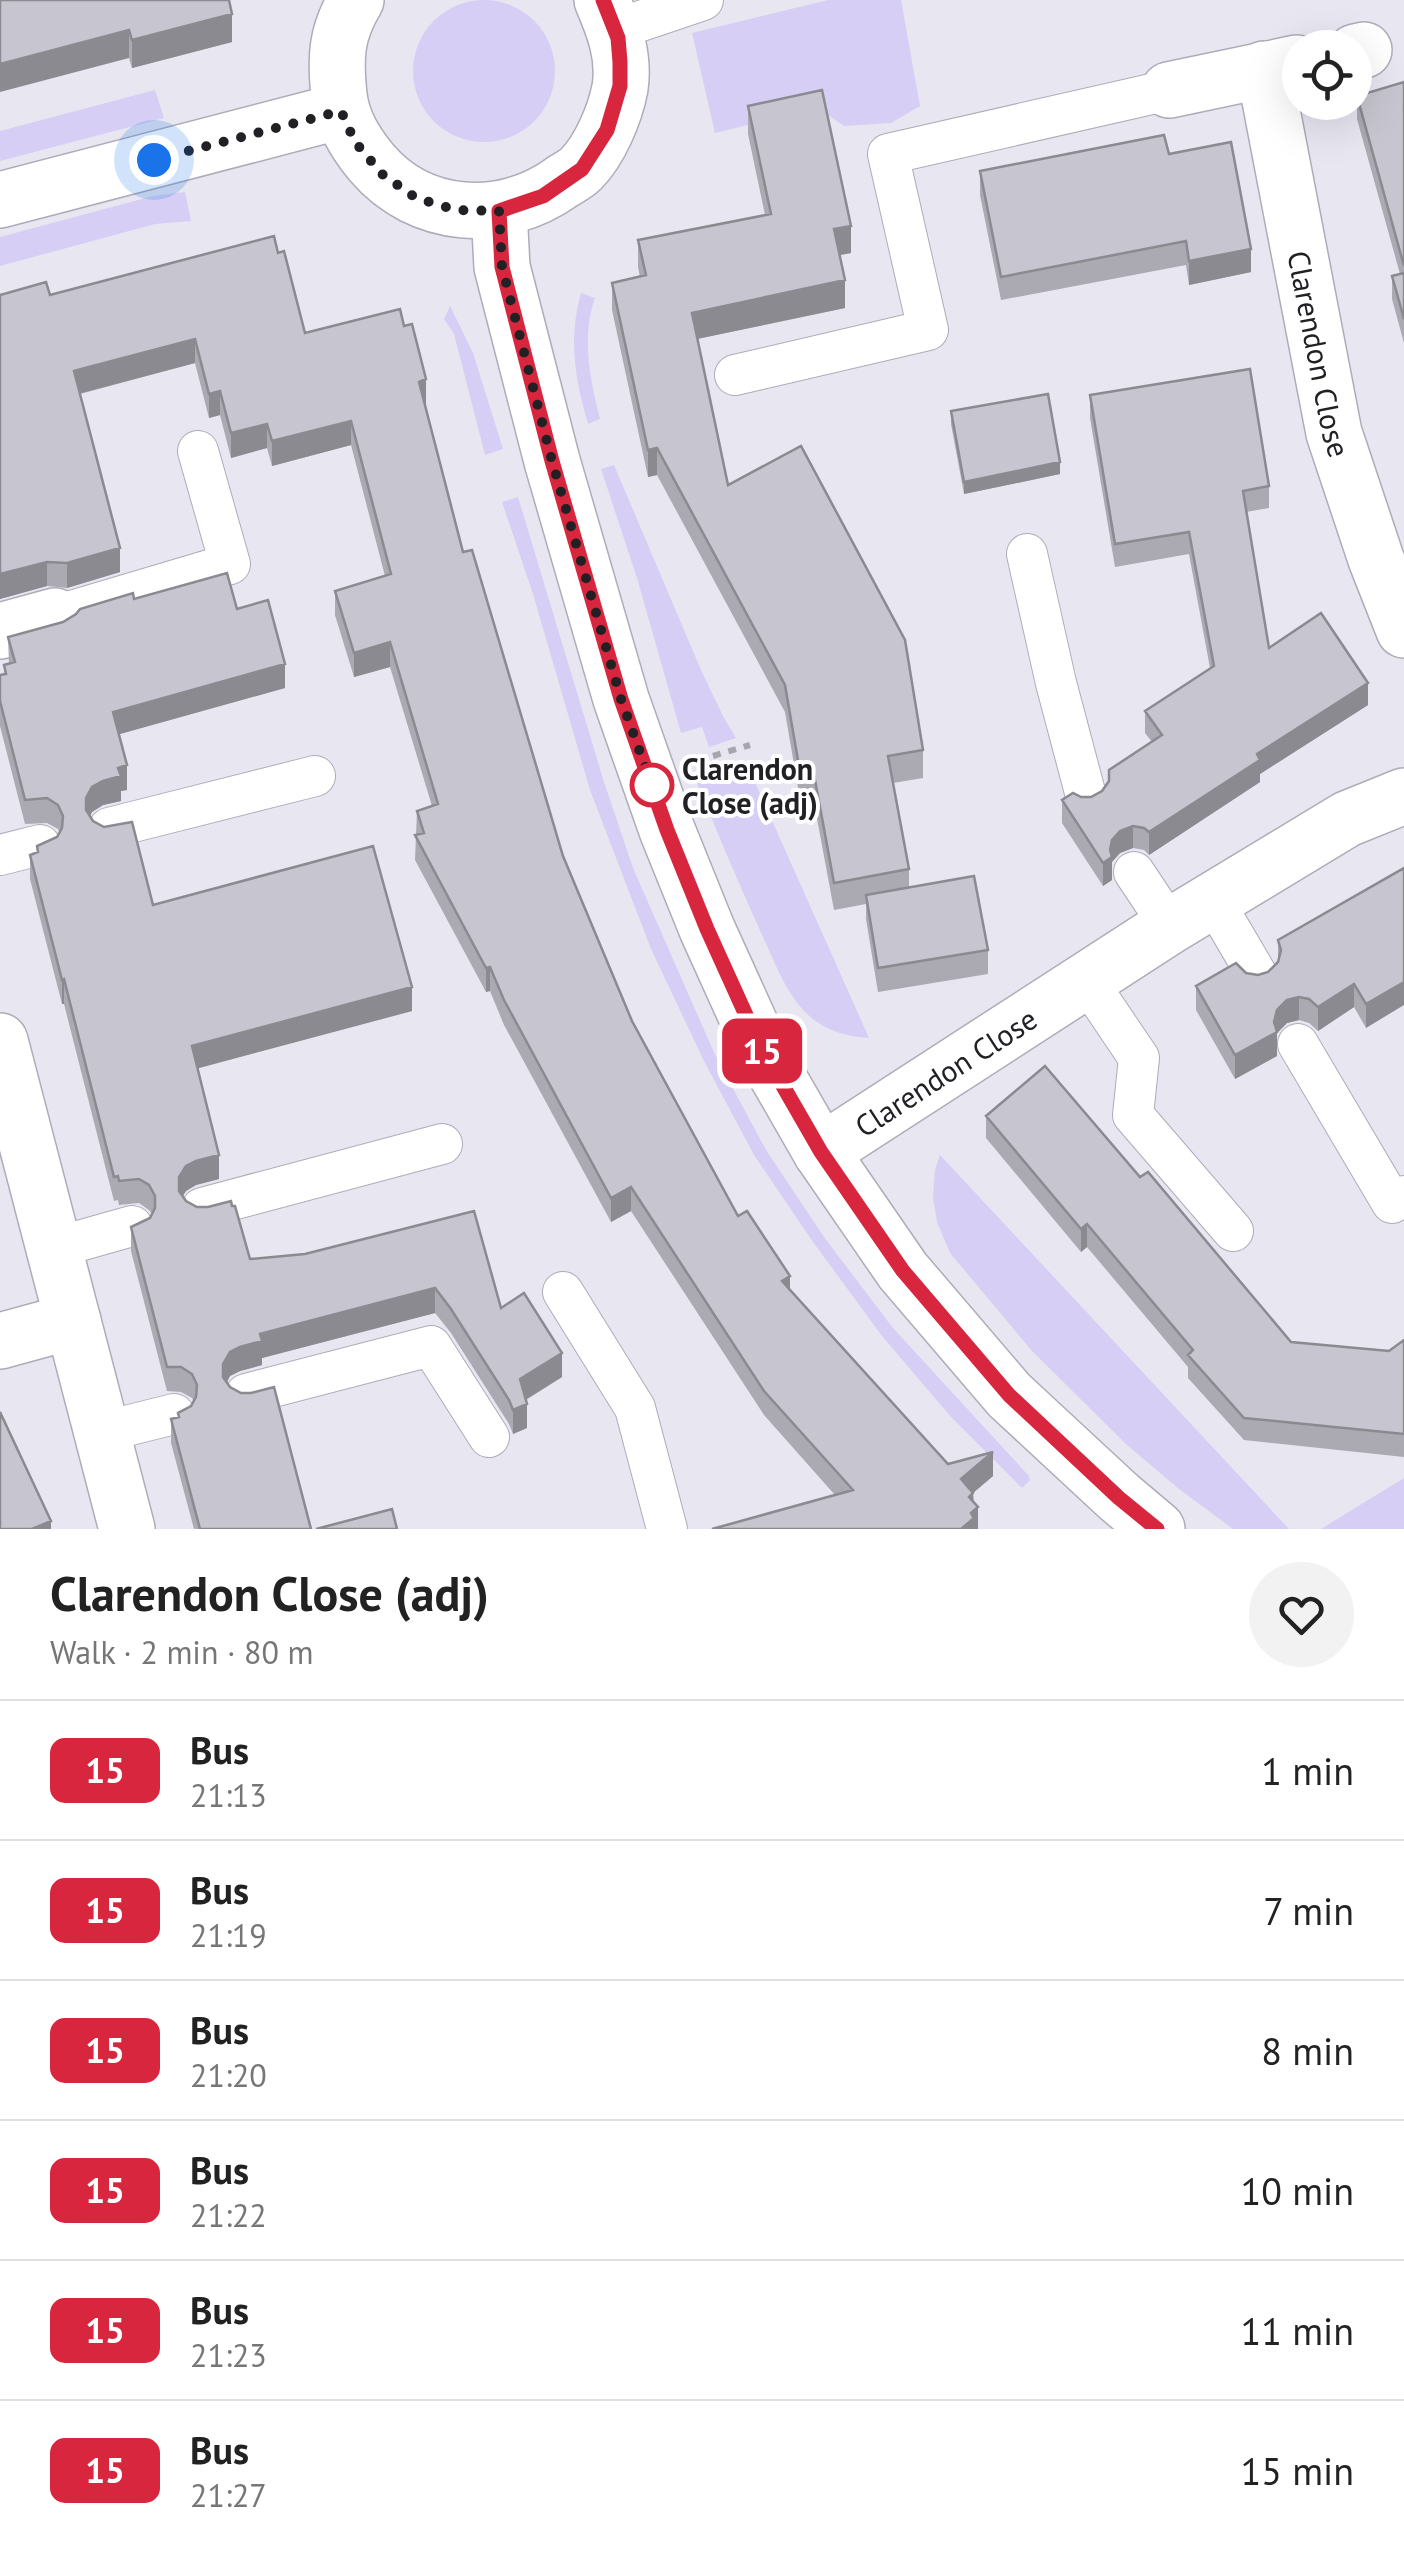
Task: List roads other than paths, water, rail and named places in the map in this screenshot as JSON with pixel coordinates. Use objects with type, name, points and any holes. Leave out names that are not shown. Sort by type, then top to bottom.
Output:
[{"type":"street","points":[[356,0],[346,17],[336,58],[341,111],[355,142],[382,174],[416,198],[456,210],[499,211],[543,196],[582,169],[607,130],[620,86],[618,38],[608,15]]},
{"type":"street","name":"Clarendon Close","points":[[1169,90],[1282,66]]},
{"type":"street","points":[[0,200],[341,111]]},
{"type":"street","name":"Clarendon Close","points":[[1290,120],[1334,433],[1404,630]]},
{"type":"street","points":[[499,211],[502,267],[552,461],[621,699],[667,830],[760,1046],[821,1152],[903,1271],[1122,1518]]},
{"type":"street","points":[[0,631],[55,616]]},
{"type":"street","name":"Clarendon Close","points":[[821,1152],[1347,818],[1404,796]]},
{"type":"street","points":[[0,1041],[127,1529]]},
{"type":"street","points":[[0,1341],[73,1320]]},
{"type":"lane","points":[[608,15],[703,0]]},
{"type":"lane","points":[[735,375],[928,330],[888,154],[1169,90]]},
{"type":"lane","points":[[55,616],[230,564],[198,452]]},
{"type":"lane","points":[[1027,554],[1086,796]]},
{"type":"lane","points":[[108,828],[315,776]]},
{"type":"lane","points":[[0,855],[40,845]]},
{"type":"lane","points":[[1134,872],[1192,913],[1257,975]]},
{"type":"lane","points":[[1087,981],[1139,1058],[1133,1116],[1233,1232]]},
{"type":"lane","points":[[1298,1044],[1392,1203],[1404,1196]]},
{"type":"lane","points":[[202,1208],[442,1144]]},
{"type":"lane","points":[[54,1248],[132,1226]]},
{"type":"lane","points":[[563,1292],[634,1408],[667,1529]]},
{"type":"lane","points":[[246,1394],[431,1346],[490,1437]]},
{"type":"lane","points":[[102,1432],[174,1414]]},
{"type":"place","name":"Clarendon Close (adj)","points":[[652,785]]}]
